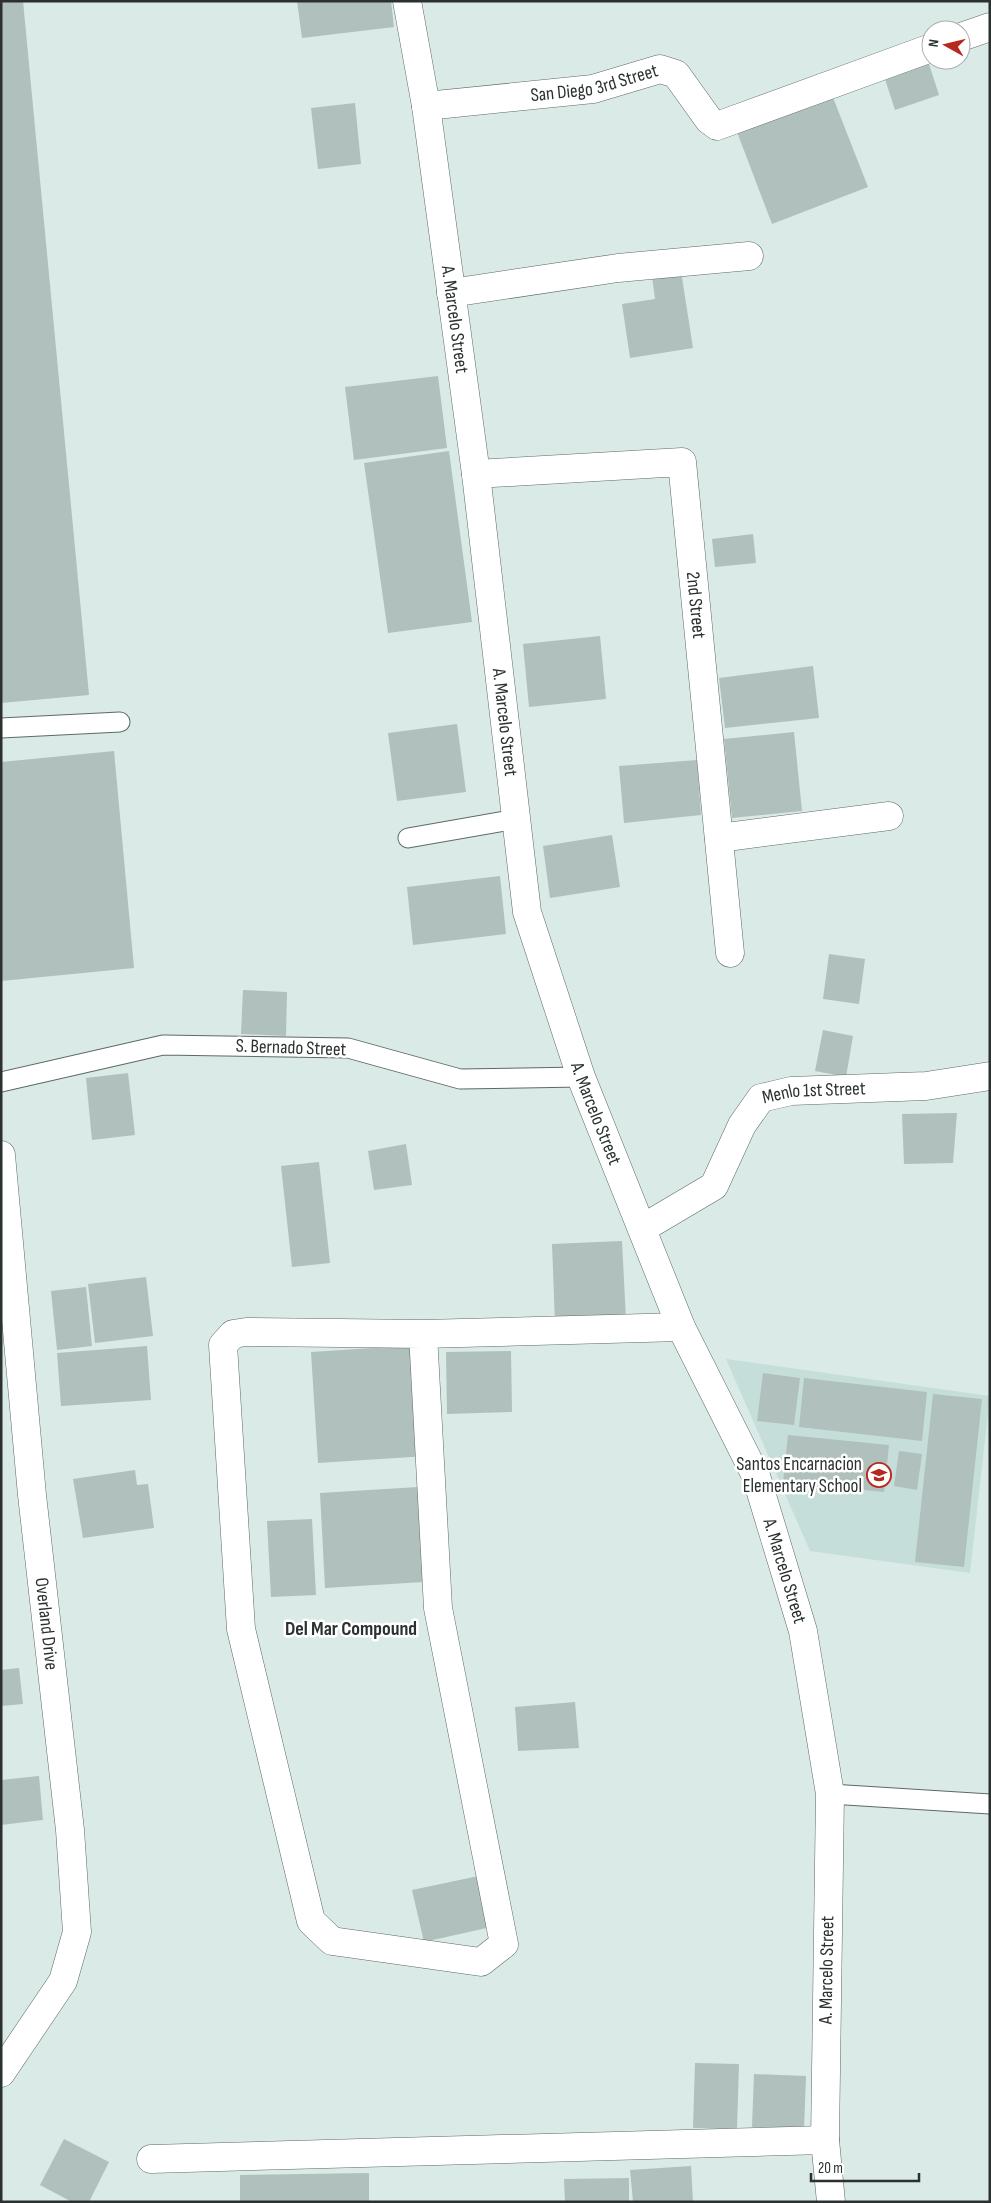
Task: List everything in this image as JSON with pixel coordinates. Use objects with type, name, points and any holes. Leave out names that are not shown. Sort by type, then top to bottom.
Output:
[{"type":"street","name":"A. Marcelo Street","points":[[407,1],[426,106],[476,474],[527,912],[581,1077],[681,1327],[756,1476],[803,1631],[830,1794],[825,2140],[831,2202]]},
{"type":"street","points":[[971,33],[990,26]]},
{"type":"street","name":"San Diego 3rd Street","points":[[426,106],[594,89],[660,69],[676,74],[709,120],[717,126],[921,52]]},
{"type":"street","points":[[451,293],[618,268],[749,256]]},
{"type":"street","name":"2nd Street","points":[[476,474],[682,462],[730,953]]},
{"type":"street","points":[[719,838],[889,816]]},
{"type":"street","name":"Menlo 1st Street","points":[[643,1228],[714,1186],[742,1125],[761,1098],[791,1090],[926,1086],[990,1076]]},
{"type":"street","name":"Overland Drive","points":[[1,1155],[32,1495],[70,1830],[77,1932],[63,1982],[1,2073]]},
{"type":"street","points":[[424,1334],[438,1608],[504,1944],[481,1962],[332,1940],[311,1921],[241,1629],[224,1345],[233,1334],[246,1332],[424,1334],[681,1327]]},
{"type":"street","points":[[151,2159],[825,2140]]},
{"type":"lane","points":[[1,728],[120,722]]},
{"type":"lane","points":[[408,838],[516,819]]},
{"type":"lane","name":"S. Bernado Street","points":[[1,1082],[163,1044],[348,1048],[460,1079],[581,1077]]},
{"type":"lane","points":[[830,1794],[990,1804]]},
{"type":"shaded area","name":"Santos Encarnacion Elementary School","points":[[726,1359],[990,1396],[970,1573],[810,1551]]},
{"type":"building","points":[[1,1],[23,1],[89,695],[1,703]]},
{"type":"building","points":[[297,1],[391,1],[394,27],[302,38]]},
{"type":"building","points":[[921,60],[921,70],[931,70],[939,95],[895,110],[883,73]]},
{"type":"building","points":[[832,95],[868,187],[772,224],[737,132]]},
{"type":"building","points":[[355,103],[361,164],[318,169],[311,108]]},
{"type":"building","points":[[681,271],[693,348],[630,358],[622,304],[655,299],[652,276]]},
{"type":"building","points":[[438,376],[447,448],[354,460],[345,387]]},
{"type":"building","points":[[449,451],[472,622],[388,633],[364,463]]},
{"type":"building","points":[[753,534],[756,563],[715,567],[712,539]]},
{"type":"building","points":[[600,636],[606,699],[529,707],[523,644]]},
{"type":"building","points":[[813,666],[819,718],[725,728],[719,678]]},
{"type":"building","points":[[457,724],[466,792],[397,801],[388,733]]},
{"type":"building","points":[[794,732],[802,811],[732,818],[724,739]]},
{"type":"building","points":[[114,751],[134,968],[1,981],[1,762]]},
{"type":"building","points":[[697,760],[701,815],[624,823],[619,766]]},
{"type":"building","points":[[612,835],[620,887],[550,898],[543,846]]},
{"type":"building","points":[[500,876],[506,934],[413,945],[407,887]]},
{"type":"building","points":[[829,954],[865,959],[859,1004],[823,999]]},
{"type":"building","points":[[243,990],[287,992],[286,1036],[241,1034]]},
{"type":"building","points":[[823,1030],[853,1036],[846,1077],[815,1071]]},
{"type":"building","points":[[128,1073],[135,1135],[92,1140],[86,1078]]},
{"type":"building","points":[[957,1113],[953,1163],[904,1164],[902,1114]]},
{"type":"building","points":[[406,1144],[412,1185],[374,1190],[368,1151]]},
{"type":"building","points":[[319,1162],[330,1263],[292,1267],[281,1166]]},
{"type":"building","points":[[622,1241],[626,1320],[555,1323],[552,1244]]},
{"type":"building","points":[[146,1277],[153,1336],[95,1343],[88,1284]]},
{"type":"building","points":[[86,1287],[92,1346],[57,1350],[51,1291]]},
{"type":"building","points":[[419,1345],[427,1456],[318,1463],[311,1352]]},
{"type":"building","points":[[147,1346],[151,1400],[61,1406],[57,1353]]},
{"type":"building","points":[[511,1351],[512,1412],[447,1414],[446,1352]]},
{"type":"building","points":[[763,1373],[800,1378],[794,1425],[757,1421]]},
{"type":"building","points":[[804,1378],[927,1392],[922,1441],[799,1427]]},
{"type":"building","points":[[933,1394],[982,1399],[964,1567],[915,1562]]},
{"type":"building","points":[[788,1435],[889,1445],[884,1492],[783,1482]]},
{"type":"building","points":[[899,1451],[922,1454],[917,1490],[894,1486]]},
{"type":"building","points":[[135,1470],[137,1485],[148,1484],[154,1528],[83,1538],[73,1479]]},
{"type":"building","points":[[418,1487],[424,1582],[325,1588],[320,1493]]},
{"type":"building","points":[[312,1519],[316,1595],[271,1597],[267,1521]]},
{"type":"building","points":[[19,1668],[23,1704],[1,1706],[1,1670]]},
{"type":"building","points":[[575,1702],[579,1748],[518,1751],[515,1707]]},
{"type":"building","points":[[39,1776],[43,1820],[1,1825],[1,1780]]},
{"type":"building","points":[[488,1874],[500,1925],[424,1942],[412,1890]]},
{"type":"building","points":[[695,2063],[739,2064],[737,2129],[693,2128]]},
{"type":"building","points":[[754,2074],[806,2076],[804,2129],[752,2127]]},
{"type":"building","points":[[64,2139],[109,2162],[89,2202],[72,2202],[40,2185]]},
{"type":"building","points":[[691,2166],[693,2202],[633,2202],[630,2170]]},
{"type":"building","points":[[369,2173],[369,2202],[240,2202],[240,2175]]},
{"type":"building","points":[[629,2178],[629,2202],[565,2202],[564,2179]]},
{"type":"place","name":"Santos Encarnacion Elementary School","points":[[879,1475]]},
{"type":"district","name":"Del Mar Compound","points":[[351,1629]]}]
